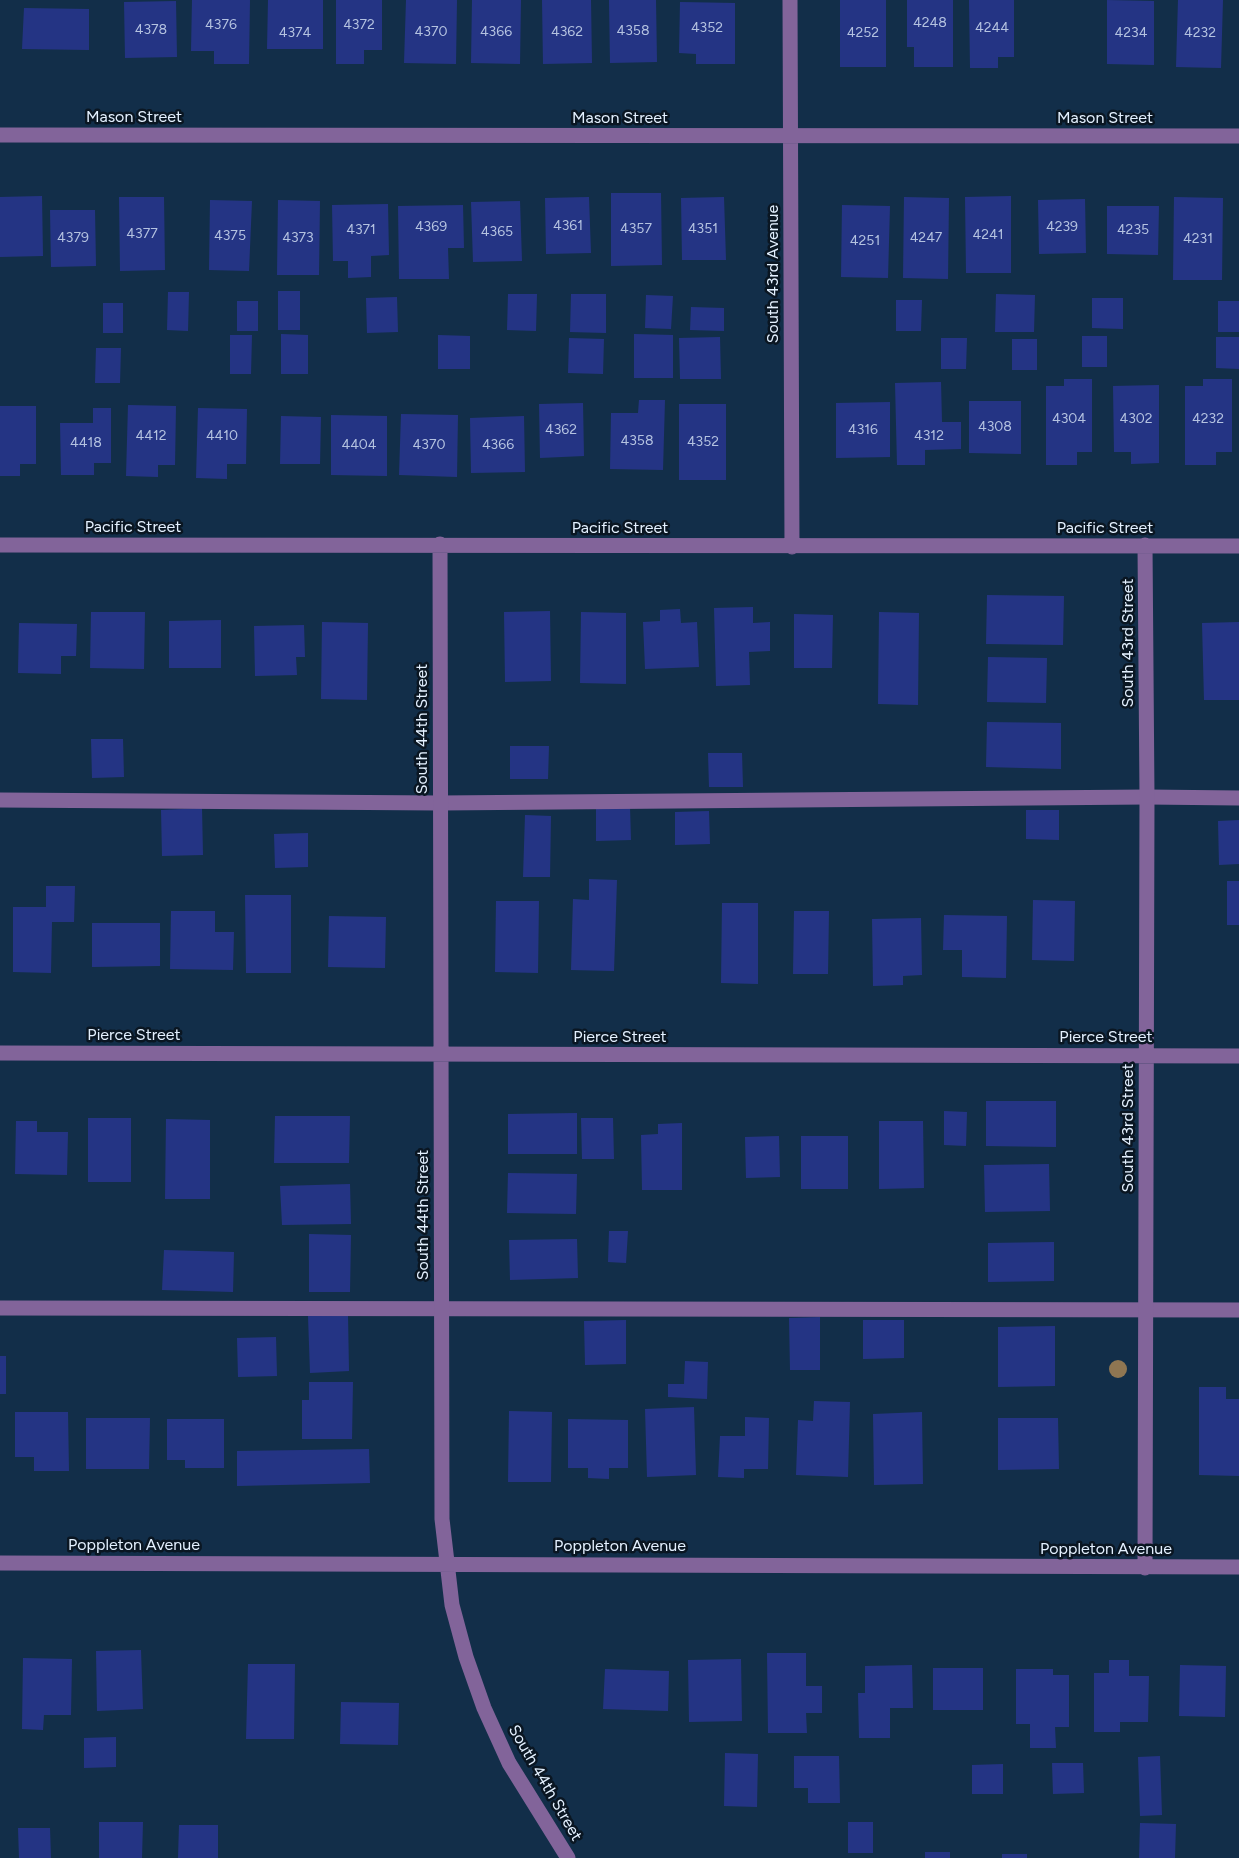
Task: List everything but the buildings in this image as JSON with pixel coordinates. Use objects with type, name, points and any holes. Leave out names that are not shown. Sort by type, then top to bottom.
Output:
[{"type":"street","name":"South 43rd Avenue","points":[[790,0],[792,547]]},
{"type":"street","name":"Mason Street","points":[[0,135],[1239,136]]},
{"type":"street","name":"South 44th Street","points":[[440,544],[442,1519],[455,1615],[466,1657],[484,1708],[509,1763],[568,1858]]},
{"type":"street","name":"Pacific Street","points":[[0,545],[1239,546]]},
{"type":"street","name":"South 43rd Street","points":[[1145,545],[1147,797],[1145,1568]]},
{"type":"street","points":[[0,801],[440,803],[1239,798]]},
{"type":"street","name":"Pierce Street","points":[[0,1053],[1239,1056]]},
{"type":"street","points":[[0,1308],[1239,1310]]},
{"type":"street","name":"Poppleton Avenue","points":[[0,1563],[1239,1567]]}]
